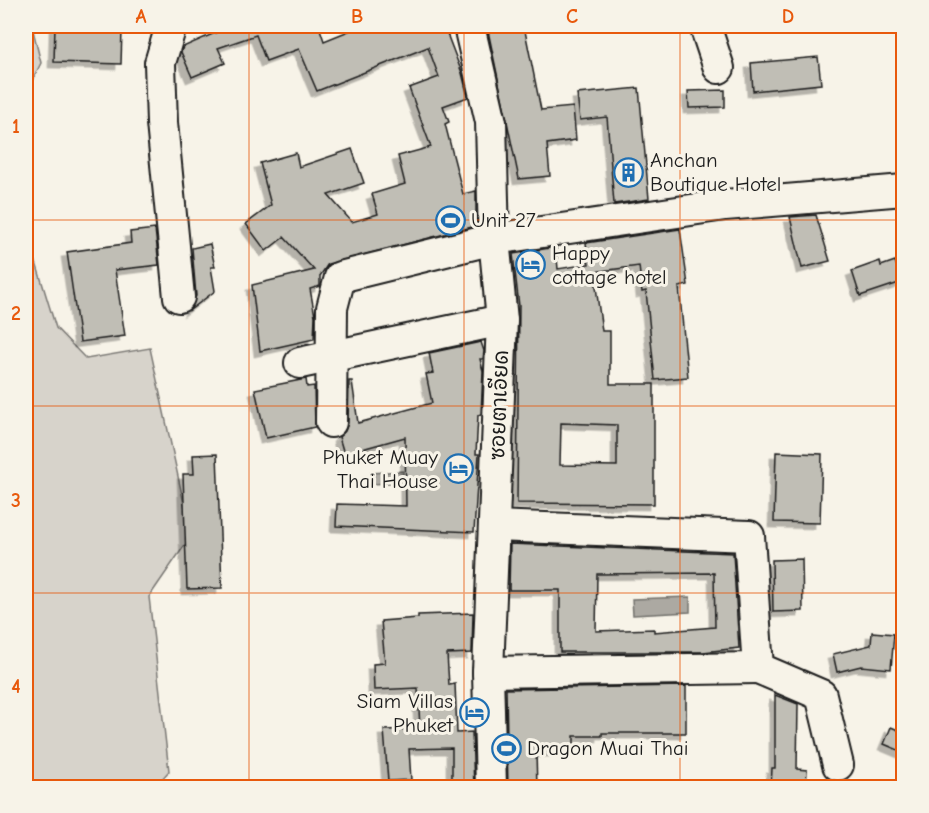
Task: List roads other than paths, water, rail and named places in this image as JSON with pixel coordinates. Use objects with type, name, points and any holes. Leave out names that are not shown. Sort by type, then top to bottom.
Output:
[{"type":"street","points":[[171,26],[160,63],[162,123],[179,297]]},
{"type":"street","name":"ซอยตาเอียด","points":[[469,26],[491,122],[494,239],[502,320],[488,672],[491,788]]},
{"type":"street","points":[[705,26],[720,68]]},
{"type":"street","points":[[331,422],[329,357],[332,308],[340,277],[494,239],[725,206],[903,190]]},
{"type":"street","points":[[300,363],[502,320]]},
{"type":"street","points":[[495,526],[749,536],[758,668]]},
{"type":"street","points":[[488,672],[758,668],[821,695],[838,765]]},
{"type":"place","name":"Anchan Boutique Hotel","points":[[629,172]]},
{"type":"place","name":"Unit 27","points":[[450,220]]},
{"type":"place","name":"Happy cottage hotel","points":[[531,265]]},
{"type":"place","name":"Phuket Muay Thai House","points":[[459,469]]},
{"type":"place","name":"Siam Villas Phuket","points":[[474,713]]},
{"type":"place","name":"Dragon Muai Thai","points":[[506,748]]}]
